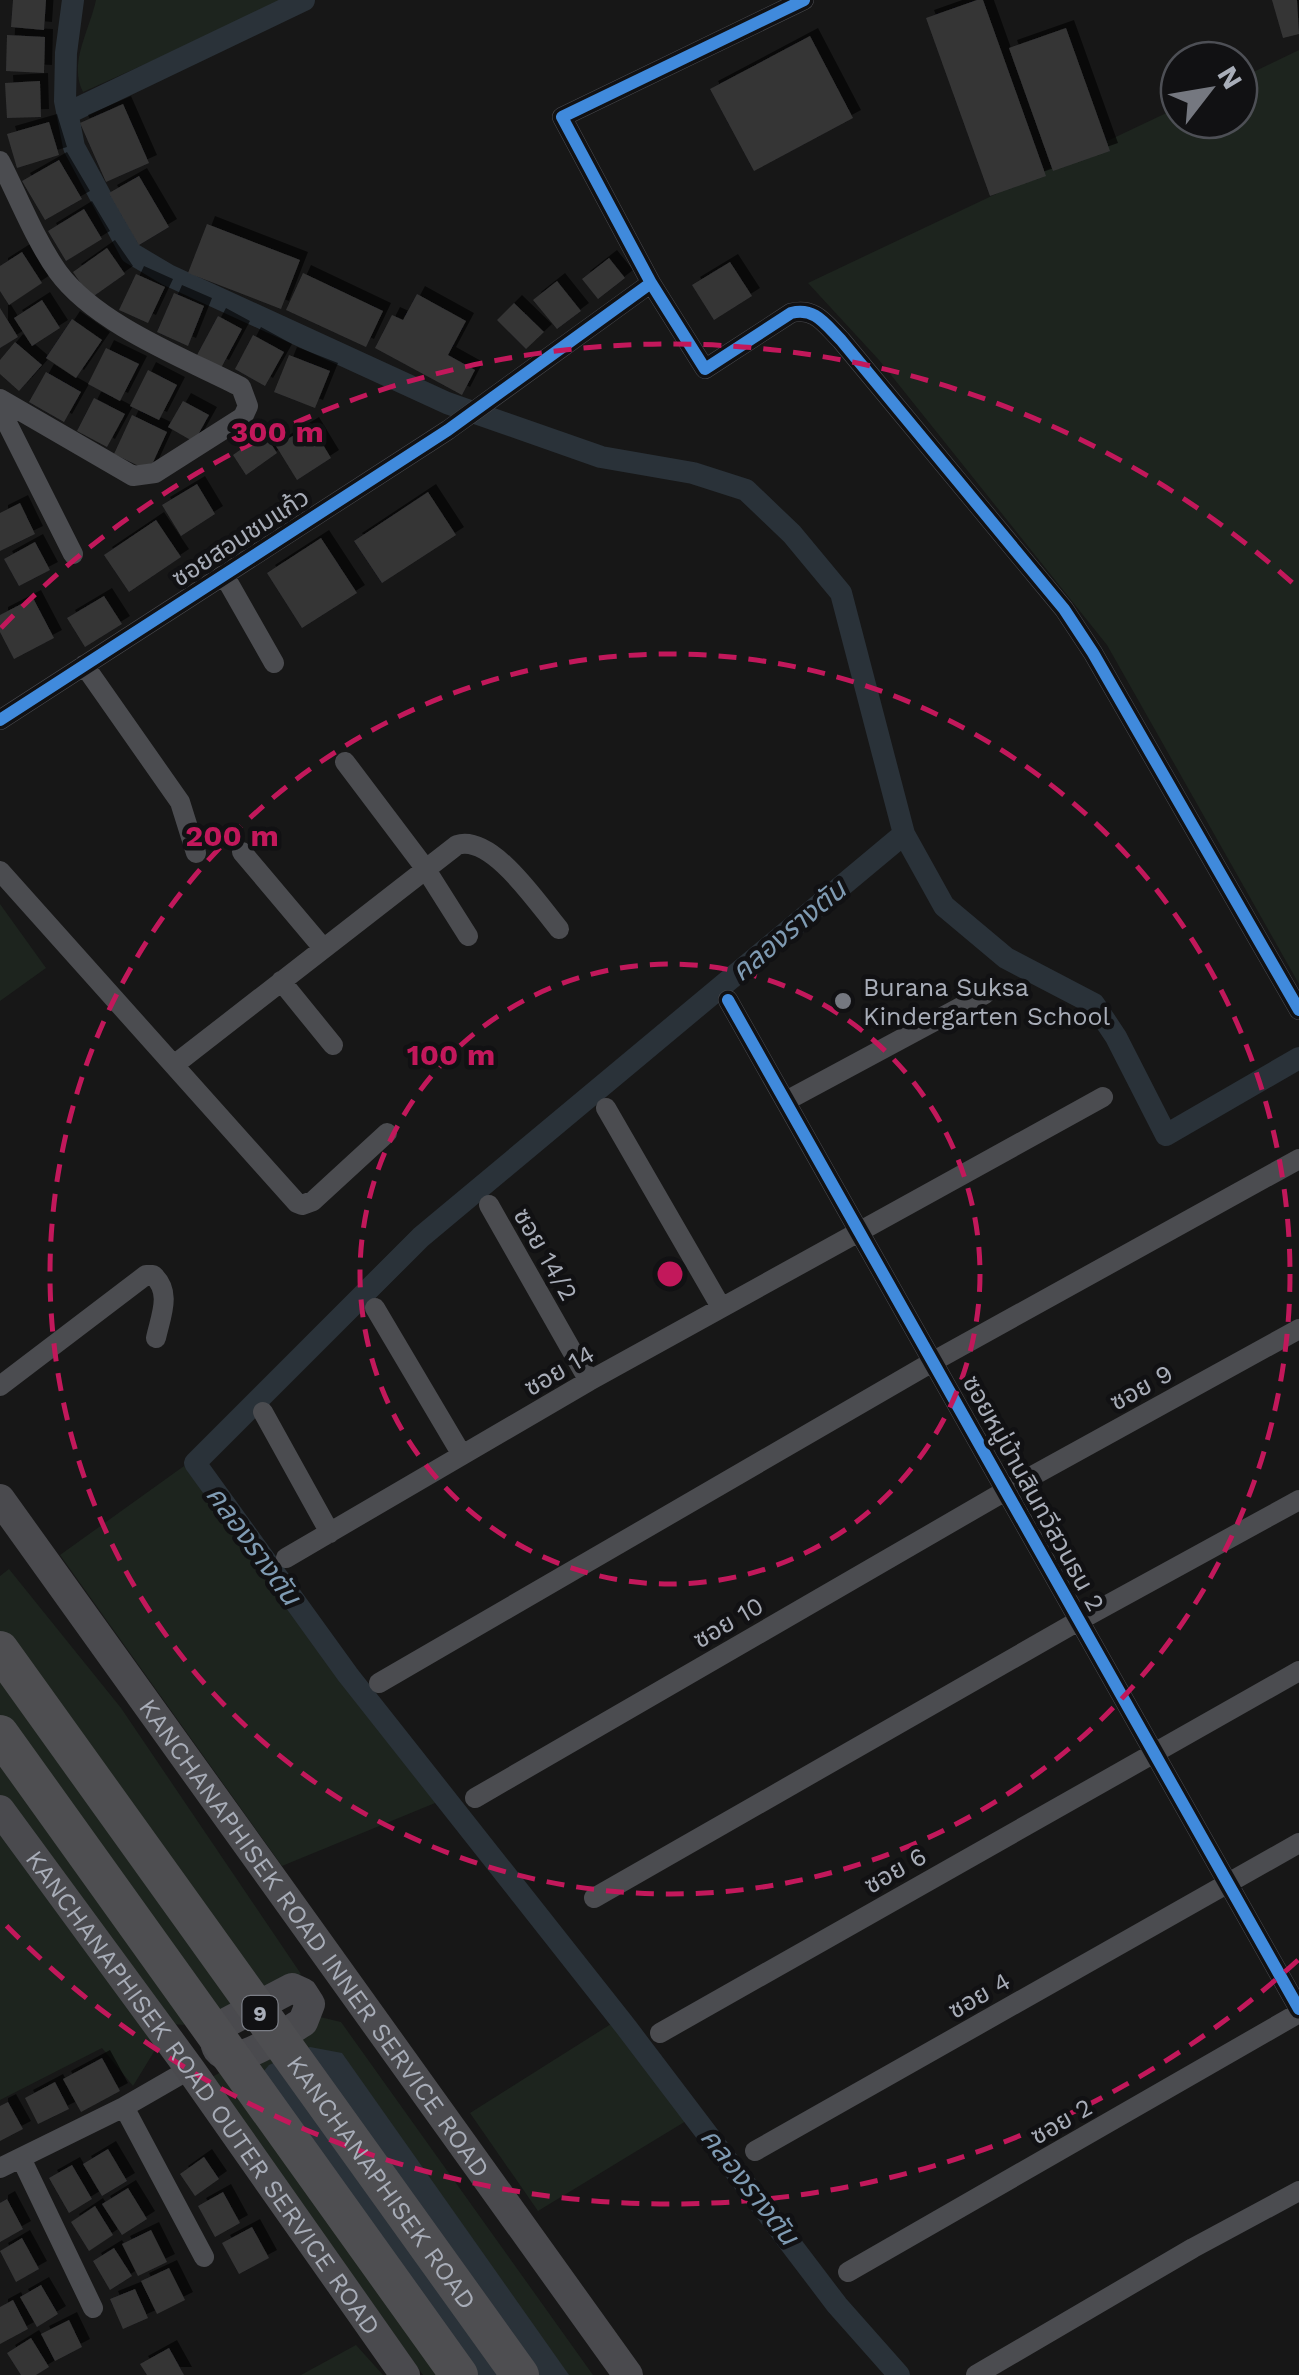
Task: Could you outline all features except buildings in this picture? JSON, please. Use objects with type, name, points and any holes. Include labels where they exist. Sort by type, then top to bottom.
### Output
[{"type":"highway","name":"KANCHANAPHISEK ROAD","points":[[0,1650],[520,2375]]},
{"type":"highway","name":"KANCHANAPHISEK ROAD","points":[[0,1734],[459,2375]]},
{"type":"main road","name":"KANCHANAPHISEK ROAD INNER SERVICE ROAD","points":[[5,1519],[345,1980],[628,2375]]},
{"type":"main road","name":"KANCHANAPHISEK ROAD OUTER SERVICE ROAD","points":[[0,1810],[190,2069],[405,2375]]},
{"type":"main road","points":[[190,2069],[220,2052],[241,2057],[303,2022],[310,2011],[309,2001],[345,1980]]},
{"type":"street","points":[[804,0],[562,117],[651,283],[704,369],[791,313],[803,310],[815,313],[842,340],[1064,609],[1299,1010]]},
{"type":"street","points":[[0,161],[58,272],[84,298],[116,322],[241,387],[248,406],[243,416],[155,473],[134,476],[0,400]]},
{"type":"street","name":"ซอยสอนชมแก้ว","points":[[0,720],[448,430],[651,283]]},
{"type":"street","points":[[0,409],[73,554]]},
{"type":"street","points":[[224,575],[274,664]]},
{"type":"street","points":[[84,665],[180,802],[196,852]]},
{"type":"street","points":[[345,762],[425,868],[468,936]]},
{"type":"street","points":[[174,1065],[457,844],[469,841],[498,858],[560,929]]},
{"type":"street","points":[[242,852],[323,948]]},
{"type":"street","points":[[0,871],[290,1197],[302,1205],[313,1201],[387,1132]]},
{"type":"street","points":[[281,981],[333,1044]]},
{"type":"street","points":[[786,1101],[985,994]]},
{"type":"street","name":"ซอยหมู่บ้านสินทวีสวนธน 2","points":[[728,1000],[1299,2011]]},
{"type":"street","name":"ซอย 14","points":[[286,1558],[589,1381],[1104,1097]]},
{"type":"street","points":[[606,1108],[721,1308]]},
{"type":"street","points":[[379,1683],[934,1361],[1299,1160]]},
{"type":"street","name":"ซอย 14/2","points":[[489,1204],[589,1381]]},
{"type":"street","points":[[0,1386],[146,1275],[159,1280],[165,1296],[156,1338]]},
{"type":"street","points":[[375,1308],[462,1455]]},
{"type":"street","name":"ซอย 9","points":[[1007,1490],[1299,1329]]},
{"type":"street","points":[[264,1412],[330,1533]]},
{"type":"street","name":"ซอย 10","points":[[474,1798],[1007,1490]]},
{"type":"street","points":[[594,1898],[1080,1620],[1299,1500]]},
{"type":"street","name":"ซอย 6","points":[[660,2033],[1299,1671]]},
{"type":"street","name":"ซอย 4","points":[[754,2152],[1299,1842]]},
{"type":"street","name":"ซอย 2","points":[[848,2272],[1299,2011]]},
{"type":"street","points":[[0,2168],[124,2107],[190,2069]]},
{"type":"street","points":[[124,2107],[204,2258]]},
{"type":"street","points":[[20,2158],[93,2308]]},
{"type":"street","points":[[976,2375],[1299,2191]]},
{"type":"shaded area","points":[[96,0],[288,0],[83,92],[79,58]]},
{"type":"shaded area","points":[[1299,50],[1299,984],[1107,645],[879,360],[808,283],[1159,116],[1159,140],[1259,140],[1259,69]]},
{"type":"shaded area","points":[[0,904],[46,968],[0,1001]]},
{"type":"shaded area","points":[[184,1466],[440,1801],[282,1866],[60,1555]]},
{"type":"shaded area","points":[[9,1569],[121,1708],[301,1974],[223,2017],[189,2025],[171,2024],[133,2086],[102,2048],[0,2100],[0,1576]]},
{"type":"shaded area","points":[[320,2017],[341,2022],[593,2375],[423,2375],[212,2077]]},
{"type":"shaded area","points":[[611,2024],[686,2121],[538,2211],[470,2113]]},
{"type":"shaded area","points":[[310,2047],[342,2053],[569,2375],[438,2375],[242,2097],[269,2065]]},
{"type":"shaded area","points":[[356,2345],[383,2375],[301,2375]]},
{"type":"waterway","points":[[73,0],[65,101],[74,147],[131,253],[168,275],[447,403],[601,457],[693,473],[746,490],[792,534],[841,593],[904,834],[944,906],[1006,958],[1094,1004],[1116,1037],[1166,1135],[1299,1058]]},
{"type":"waterway","points":[[68,113],[304,0]]},
{"type":"waterway","name":"คลองรางตัน","points":[[899,2375],[837,2305],[626,2027],[348,1675],[195,1463],[421,1237],[904,834]]},
{"type":"cycle path","points":[[0,720],[448,430],[651,283],[562,117],[804,0]]},
{"type":"cycle path","points":[[651,283],[705,369],[791,313],[813,315],[841,340],[1064,609],[1299,1010]]},
{"type":"cycle path","points":[[728,1000],[1299,2009]]},
{"type":"place","name":"Burana Suksa Kindergarten School","points":[[843,1001]]}]
